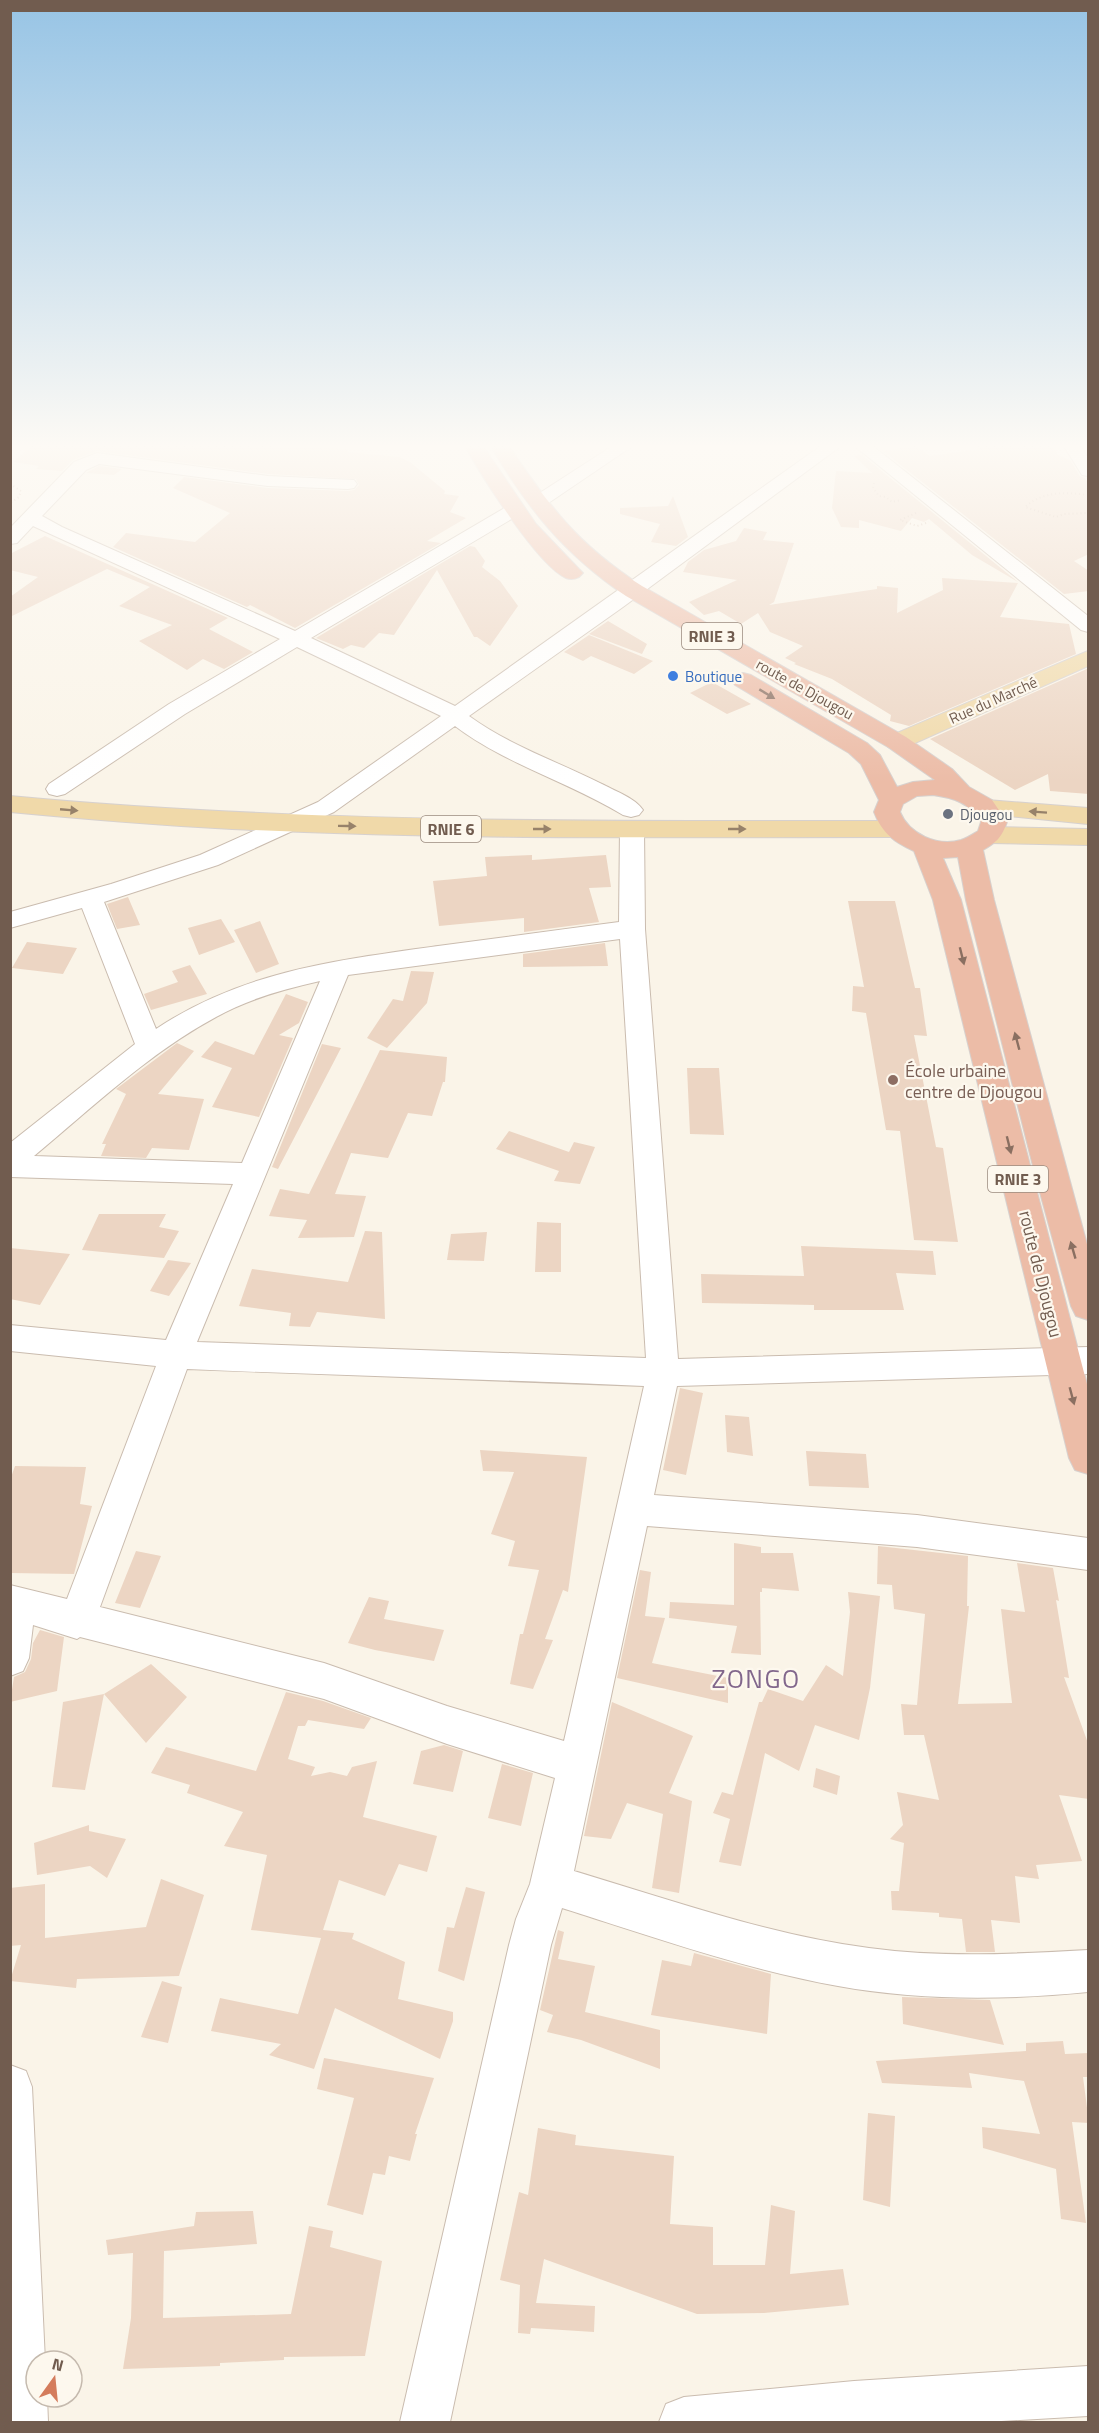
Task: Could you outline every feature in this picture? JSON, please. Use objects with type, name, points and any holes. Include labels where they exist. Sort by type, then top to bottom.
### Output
[{"type":"highway","name":"RNIE 3","points":[[554,557],[579,579],[625,597],[677,640]]},
{"type":"highway","name":"route de Djougou","points":[[585,557],[625,597],[897,742],[944,774],[959,791]]},
{"type":"highway","name":"RNIE 3","points":[[727,670],[858,748],[871,760],[891,812],[913,843],[926,848],[949,850],[980,841],[994,822],[987,808],[975,798],[959,791],[933,787],[909,790],[891,812]]},
{"type":"highway","name":"route de Djougou","points":[[980,841],[980,900],[1052,1178],[1089,1306]]},
{"type":"highway","name":"route de Djougou","points":[[926,848],[947,900],[1076,1360],[1089,1458]]},
{"type":"main road","name":"Rue du Marché","points":[[897,742],[1089,658]]},
{"type":"main road","name":"RNIE 6","points":[[10,784],[218,803],[632,819]]},
{"type":"main road","name":"RNIE 6","points":[[10,804],[90,812],[288,825],[463,829],[632,819],[891,812]]},
{"type":"main road","points":[[987,808],[1089,816]]},
{"type":"main road","points":[[980,841],[1089,837]]},
{"type":"street","points":[[112,557],[296,639],[450,712],[484,736],[607,794],[632,819],[632,929],[663,1373],[578,1765],[551,1884],[537,1919],[530,1945],[425,2422]]},
{"type":"street","points":[[57,789],[177,709],[435,557]]},
{"type":"street","points":[[10,920],[120,890],[209,860],[326,807],[456,718],[680,557]]},
{"type":"street","points":[[1000,557],[1089,626]]},
{"type":"street","points":[[90,898],[150,1048]]},
{"type":"street","points":[[10,1160],[150,1048],[208,1010],[251,991],[292,978],[338,968],[632,929]]},
{"type":"street","points":[[77,1620],[176,1355],[338,968]]},
{"type":"street","points":[[10,1166],[252,1174]]},
{"type":"street","points":[[10,1338],[176,1355],[370,1364],[507,1366],[663,1373],[1076,1360]]},
{"type":"street","points":[[633,1509],[917,1531],[1089,1554]]},
{"type":"street","points":[[10,1658],[14,1604],[324,1681],[447,1725],[578,1765]]},
{"type":"street","points":[[551,1884],[747,1943],[840,1965],[915,1973],[971,1975],[1089,1971]]},
{"type":"street","points":[[10,2087],[23,2422]]},
{"type":"street","points":[[684,2422],[854,2406],[1089,2391]]},
{"type":"building","points":[[10,557],[91,557],[228,618],[209,629],[253,652],[224,669],[203,659],[187,670],[139,641],[172,625],[119,606],[150,587],[107,569],[10,617],[10,597],[38,577],[10,570]]},
{"type":"building","points":[[134,557],[418,557],[295,628],[250,605],[247,607]]},
{"type":"building","points":[[452,557],[482,557],[485,561],[482,567],[500,581],[518,606],[490,646],[474,637],[437,570],[394,635],[379,633],[364,648],[351,645],[343,649],[316,638]]},
{"type":"building","points":[[695,557],[789,557],[774,602],[769,605],[877,589],[877,586],[898,588],[897,613],[943,590],[942,578],[1018,583],[1000,617],[1069,624],[1076,654],[909,726],[890,721],[891,715],[832,679],[794,664],[796,663],[785,658],[803,646],[770,632],[758,613],[741,624],[719,611],[704,615],[689,602],[737,580],[683,572],[688,562]]},
{"type":"building","points":[[975,557],[987,557],[1018,582]]},
{"type":"building","points":[[1017,557],[1084,557],[1074,561],[1089,571],[1089,591],[1064,594]]},
{"type":"building","points":[[608,621],[647,644],[642,654],[589,634]]},
{"type":"building","points":[[589,635],[653,661],[634,674],[591,656],[583,661],[564,652]]},
{"type":"building","points":[[1089,668],[1089,794],[1050,791],[1048,774],[1015,790],[930,739]]},
{"type":"building","points":[[712,682],[751,704],[727,714],[690,693]]},
{"type":"building","points":[[532,855],[532,860],[606,855],[611,887],[589,888],[599,922],[524,932],[524,918],[439,926],[433,881],[487,876],[485,857]]},
{"type":"building","points":[[128,897],[140,925],[117,929],[107,904]]},
{"type":"building","points":[[848,901],[895,901],[915,988],[920,988],[927,1036],[914,1035],[936,1147],[943,1148],[958,1242],[914,1240],[900,1131],[886,1130],[866,1013],[852,1011],[853,986],[864,987]]},
{"type":"building","points":[[221,919],[235,942],[199,955],[188,928]]},
{"type":"building","points":[[260,921],[279,964],[256,973],[234,930]]},
{"type":"building","points":[[27,942],[77,948],[63,974],[12,968]]},
{"type":"building","points":[[605,943],[608,966],[523,967],[523,954]]},
{"type":"building","points":[[190,965],[207,994],[151,1010],[144,994],[178,982],[172,971]]},
{"type":"building","points":[[411,971],[434,972],[427,1003],[387,1048],[367,1038],[393,999],[403,1001]]},
{"type":"building","points":[[286,994],[308,1002],[299,1023],[279,1035],[293,1038],[259,1117],[212,1107],[232,1068],[201,1057],[215,1041],[254,1055]]},
{"type":"building","points":[[177,1043],[194,1051],[158,1094],[204,1099],[189,1150],[152,1148],[146,1158],[101,1156],[106,1144],[102,1144],[126,1094],[116,1089]]},
{"type":"building","points":[[322,1044],[341,1048],[278,1169],[272,1167]]},
{"type":"building","points":[[380,1050],[447,1057],[445,1082],[443,1082],[432,1116],[408,1113],[388,1158],[351,1153],[335,1194],[366,1196],[354,1237],[298,1238],[307,1220],[269,1216],[280,1189],[309,1194]]},
{"type":"building","points":[[687,1068],[719,1068],[724,1135],[690,1134]]},
{"type":"building","points":[[509,1131],[569,1152],[574,1142],[595,1147],[580,1184],[554,1181],[559,1171],[496,1149]]},
{"type":"building","points":[[99,1214],[166,1214],[159,1227],[179,1231],[164,1258],[82,1250]]},
{"type":"building","points":[[537,1222],[561,1223],[561,1272],[535,1272]]},
{"type":"building","points":[[365,1231],[382,1232],[385,1319],[317,1312],[310,1327],[289,1326],[291,1313],[239,1306],[252,1269],[348,1282]]},
{"type":"building","points":[[487,1232],[484,1261],[447,1260],[451,1234]]},
{"type":"building","points":[[801,1246],[933,1251],[936,1275],[896,1273],[904,1310],[814,1310],[814,1305],[702,1303],[701,1274],[804,1276]]},
{"type":"building","points":[[10,1248],[70,1254],[40,1305],[10,1299]]},
{"type":"building","points":[[168,1260],[191,1263],[169,1296],[150,1291]]},
{"type":"building","points":[[680,1388],[703,1393],[686,1475],[663,1470]]},
{"type":"building","points":[[725,1415],[749,1417],[753,1456],[727,1452]]},
{"type":"building","points":[[480,1450],[587,1457],[568,1592],[563,1590],[545,1639],[553,1640],[533,1689],[510,1684],[520,1634],[523,1634],[539,1570],[508,1566],[515,1541],[491,1534],[514,1472],[483,1471]]},
{"type":"building","points":[[806,1451],[866,1454],[869,1488],[809,1486]]},
{"type":"building","points":[[15,1466],[86,1467],[80,1504],[92,1506],[74,1574],[10,1573],[10,1480]]},
{"type":"building","points":[[734,1543],[761,1547],[761,1553],[793,1553],[799,1591],[762,1588],[760,1592],[761,1655],[731,1653],[737,1626],[669,1618],[670,1602],[734,1605]]},
{"type":"building","points":[[878,1546],[968,1556],[967,1606],[969,1606],[958,1704],[1012,1703],[1001,1609],[1025,1612],[1017,1563],[1053,1568],[1069,1678],[1064,1677],[1089,1746],[1089,1799],[1059,1795],[1082,1861],[1036,1865],[1039,1879],[1015,1876],[1020,1923],[991,1920],[995,1952],[966,1952],[962,1919],[939,1917],[939,1913],[892,1910],[891,1891],[899,1891],[904,1843],[890,1839],[903,1825],[897,1792],[939,1800],[924,1735],[904,1735],[901,1704],[917,1705],[925,1614],[894,1609],[892,1585],[877,1584]]},
{"type":"building","points":[[136,1551],[161,1556],[140,1608],[115,1603]]},
{"type":"building","points":[[640,1570],[651,1572],[645,1616],[665,1618],[652,1663],[728,1678],[728,1703],[617,1678]]},
{"type":"building","points":[[848,1592],[880,1596],[870,1688],[859,1740],[815,1725],[799,1771],[765,1753],[741,1866],[719,1862],[730,1819],[713,1813],[722,1792],[733,1795],[759,1702],[762,1702],[768,1689],[803,1701],[826,1665],[843,1676],[850,1612]]},
{"type":"building","points":[[369,1597],[389,1601],[384,1619],[444,1630],[434,1661],[348,1643]]},
{"type":"building","points":[[40,1630],[64,1637],[57,1691],[10,1702],[14,1677],[25,1672],[31,1659],[33,1643]]},
{"type":"building","points":[[151,1664],[187,1697],[146,1743],[104,1694]]},
{"type":"building","points":[[286,1692],[323,1701],[371,1718],[364,1729],[308,1720],[305,1726],[298,1726],[288,1759],[315,1767],[311,1776],[330,1772],[347,1776],[352,1767],[377,1761],[363,1817],[437,1836],[427,1872],[399,1864],[385,1896],[339,1880],[323,1930],[354,1933],[352,1939],[405,1962],[398,1999],[453,2012],[453,2021],[440,2059],[335,2008],[314,2069],[269,2055],[281,2044],[211,2031],[220,1998],[298,2014],[321,1938],[251,1930],[267,1855],[224,1846],[243,1812],[187,1793],[190,1785],[151,1773],[166,1747],[256,1771]]},
{"type":"building","points":[[104,1694],[85,1790],[52,1787],[63,1702]]},
{"type":"building","points":[[612,1702],[693,1736],[669,1793],[692,1801],[679,1893],[652,1888],[663,1814],[627,1803],[611,1839],[584,1836]]},
{"type":"building","points":[[444,1745],[463,1751],[453,1792],[413,1784],[421,1751]]},
{"type":"building","points":[[502,1764],[533,1773],[521,1826],[488,1818]]},
{"type":"building","points":[[816,1768],[840,1776],[837,1795],[813,1787]]},
{"type":"building","points":[[89,1825],[89,1831],[126,1839],[107,1878],[90,1866],[37,1875],[34,1843]]},
{"type":"building","points":[[161,1879],[204,1895],[179,1976],[77,1979],[76,1988],[10,1981],[21,1945],[10,1946],[10,1888],[45,1884],[45,1938],[146,1927]]},
{"type":"building","points":[[466,1887],[485,1892],[464,1981],[438,1971],[447,1927],[454,1928]]},
{"type":"building","points":[[558,1930],[564,1932],[558,1959],[595,1966],[585,2012],[660,2030],[660,2069],[581,2040],[547,2032],[553,2015],[540,2010]]},
{"type":"building","points":[[694,1953],[771,1974],[767,2034],[651,2015],[662,1960],[691,1966]]},
{"type":"building","points":[[162,1981],[182,1987],[168,2043],[141,2037]]},
{"type":"building","points":[[902,1997],[990,2000],[1004,2045],[903,2024]]},
{"type":"building","points":[[1063,2041],[1065,2054],[1089,2053],[1089,2077],[1083,2077],[1089,2123],[1072,2122],[1086,2223],[1061,2219],[1056,2169],[983,2148],[982,2127],[1040,2134],[1024,2081],[969,2073],[972,2088],[882,2083],[876,2061],[1026,2051],[1026,2043]]},
{"type":"building","points":[[324,2058],[434,2078],[415,2134],[417,2134],[410,2161],[389,2156],[385,2175],[373,2173],[363,2215],[327,2205],[354,2098],[317,2089]]},
{"type":"building","points":[[868,2113],[895,2116],[890,2207],[863,2200]]},
{"type":"building","points":[[538,2128],[576,2135],[575,2145],[674,2156],[670,2224],[713,2227],[713,2265],[765,2265],[771,2205],[795,2211],[790,2274],[843,2269],[849,2305],[764,2313],[697,2314],[544,2259],[536,2303],[595,2306],[594,2332],[531,2328],[530,2334],[518,2333],[520,2285],[500,2280],[519,2192],[528,2195]]},
{"type":"building","points":[[253,2211],[257,2244],[164,2251],[163,2318],[291,2314],[309,2226],[333,2231],[330,2247],[382,2261],[365,2356],[284,2357],[284,2360],[220,2363],[220,2366],[123,2369],[131,2318],[133,2253],[108,2255],[106,2240],[194,2226],[196,2212]]},
{"type":"place","name":"Boutique","points":[[673,676]]},
{"type":"place","name":"Djougou","points":[[948,814]]},
{"type":"place","name":"École urbaine centre de Djougou","points":[[893,1080]]},
{"type":"district","name":"ZONGO","points":[[756,1678]]}]
